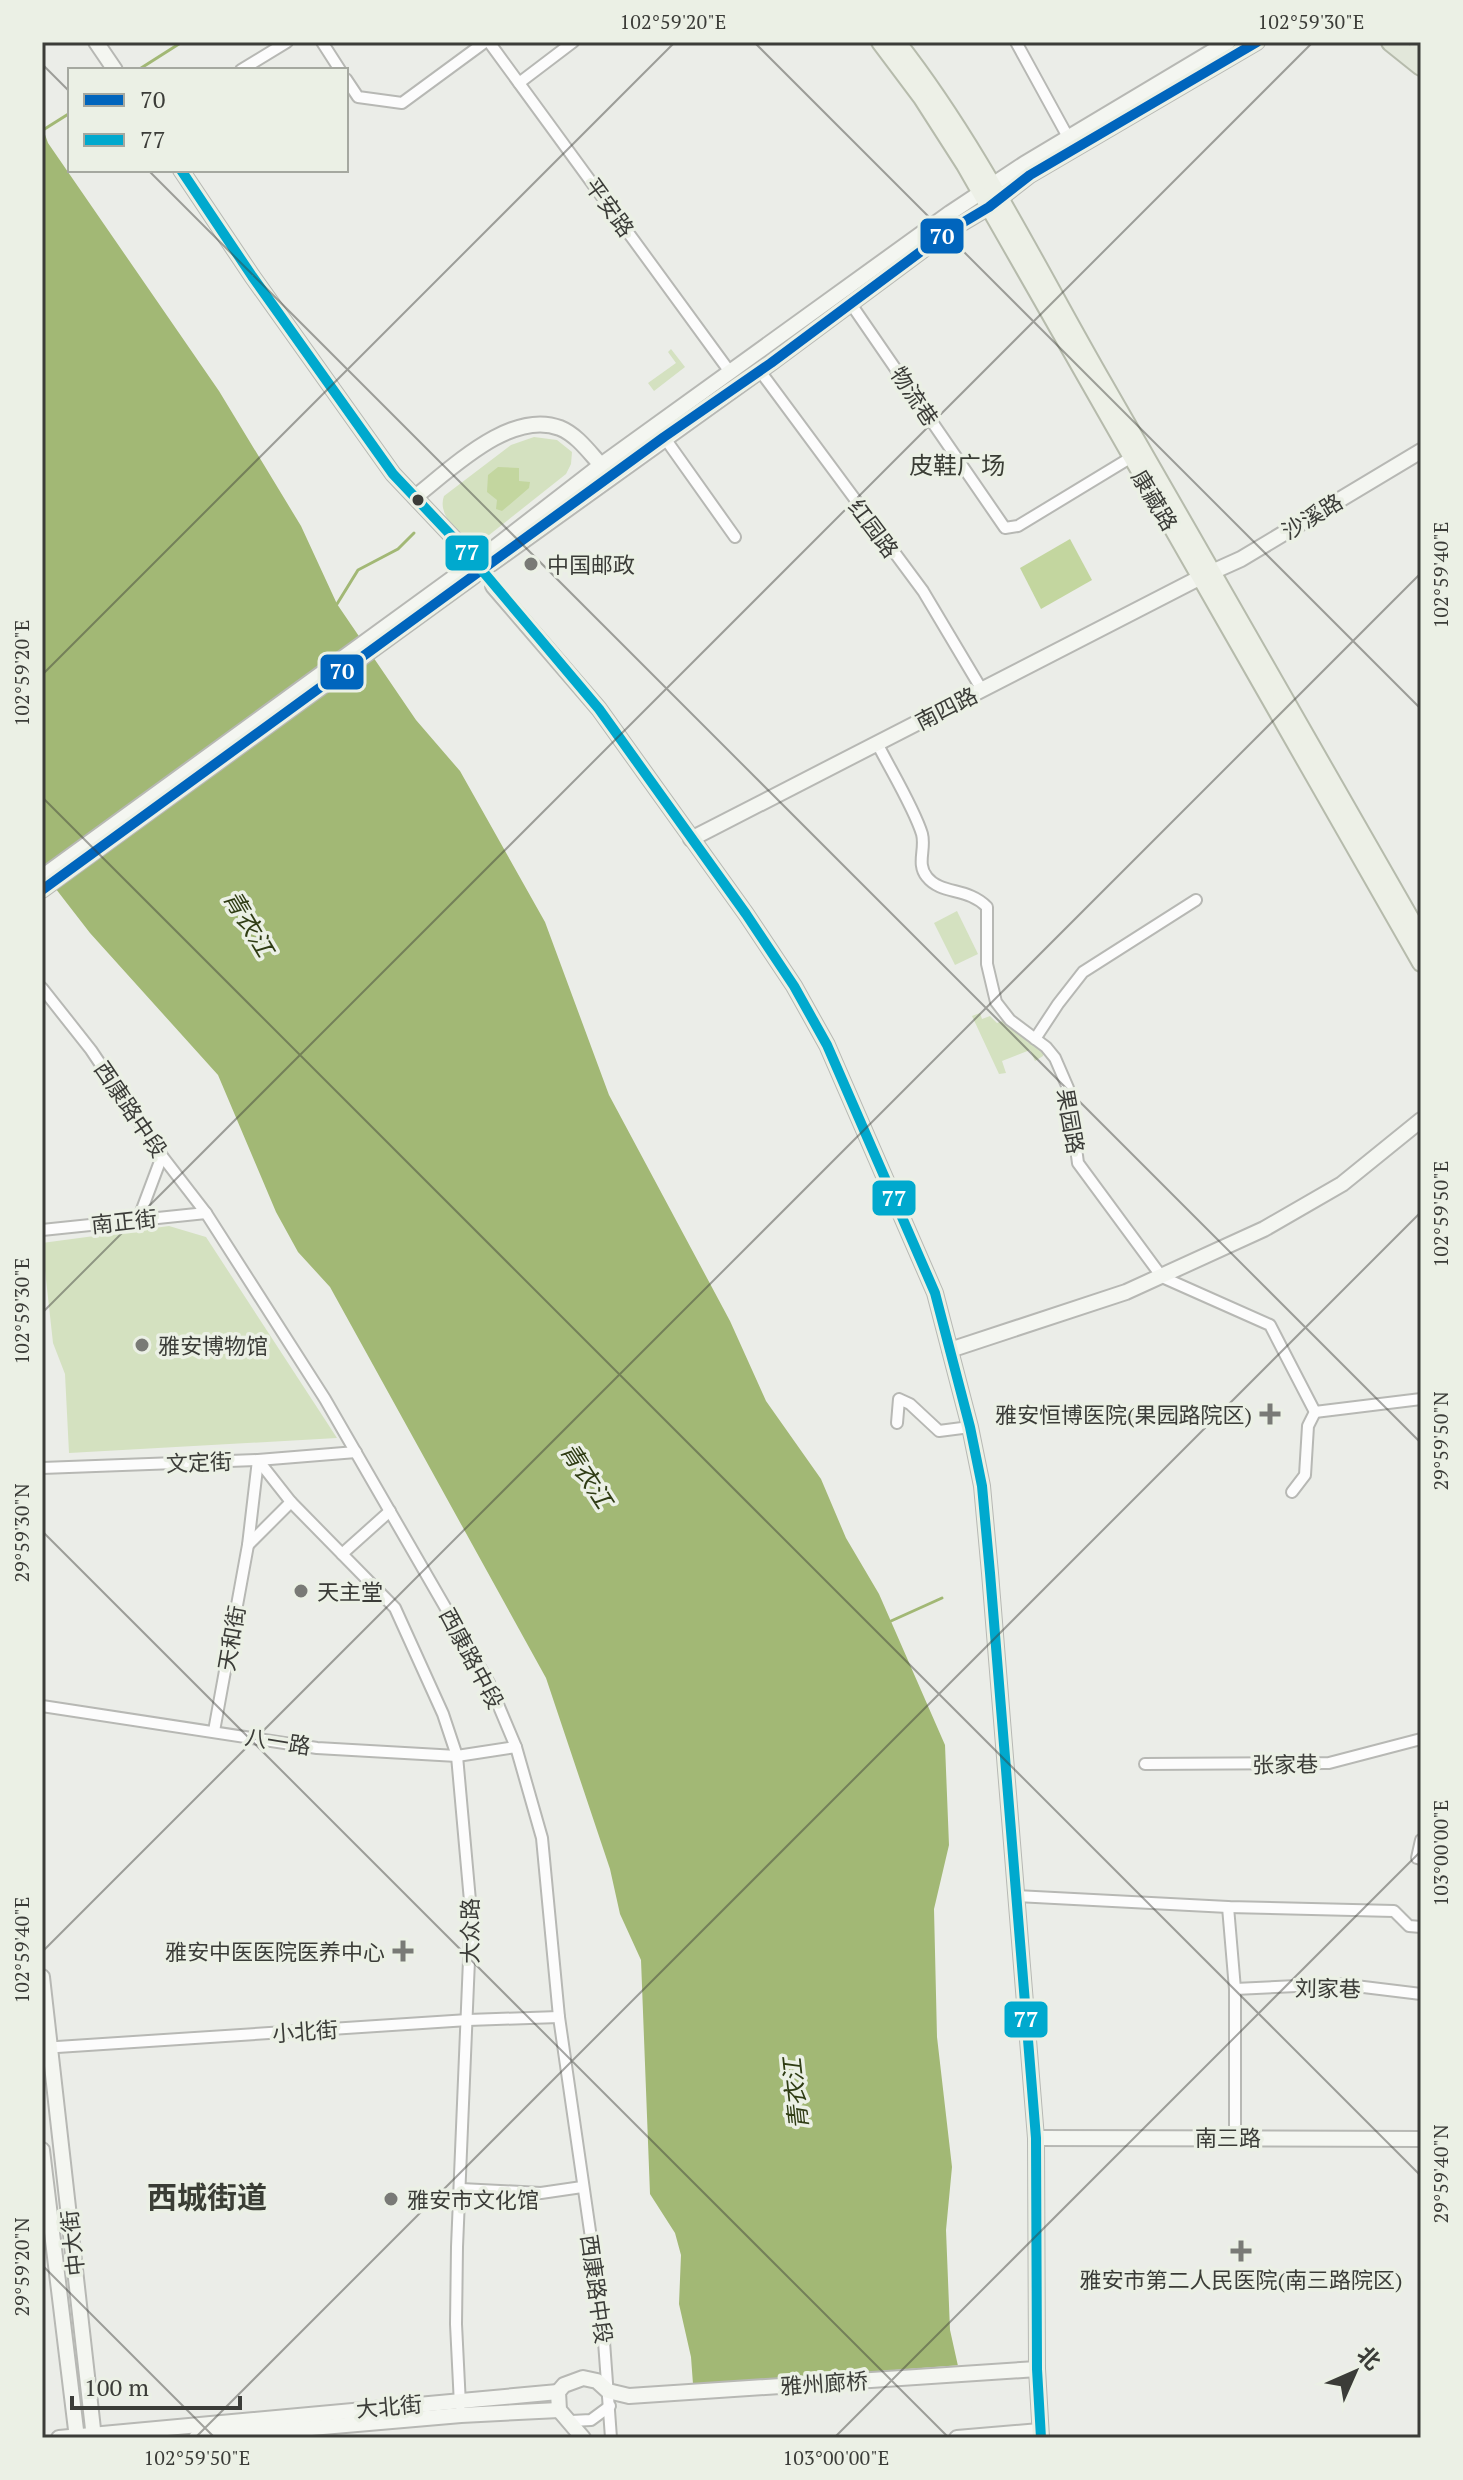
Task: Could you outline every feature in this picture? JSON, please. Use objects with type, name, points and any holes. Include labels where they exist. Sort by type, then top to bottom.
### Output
[{"type":"highway","points":[[1391,42],[1421,66]]},
{"type":"main road","points":[[96,42],[114,68]]},
{"type":"main road","name":"康藏路","points":[[880,42],[990,196],[1207,574],[1421,963]]},
{"type":"main road","name":"康藏路","points":[[897,42],[932,87],[978,157],[990,196],[1130,458],[1207,574],[1417,919],[1421,937]]},
{"type":"main road","points":[[1228,42],[1068,137],[990,196],[947,232],[760,371],[488,559],[601,465],[730,372],[990,196],[1257,42]]},
{"type":"main road","points":[[182,172],[393,474],[464,549]]},
{"type":"main road","points":[[415,497],[475,451],[520,425],[560,428],[574,437],[601,465]]},
{"type":"main road","name":"沙溪路","points":[[1207,574],[1241,559],[1421,451]]},
{"type":"main road","points":[[42,877],[471,572],[42,890]]},
{"type":"main road","name":"南四路","points":[[691,839],[1207,574]]},
{"type":"main road","points":[[493,586],[599,709],[794,986],[827,1045],[927,1271],[970,1427],[982,1486],[1036,2138],[1037,2369],[1041,2435],[1024,2433],[957,2438]]},
{"type":"main road","points":[[950,1350],[1162,1277],[1264,1229],[1342,1184],[1421,1120]]},
{"type":"main road","name":"中大街","points":[[42,1977],[46,2048],[94,2436]]},
{"type":"main road","name":"南三路","points":[[1036,2138],[1421,2139]]},
{"type":"main road","points":[[42,2150],[77,2437]]},
{"type":"main road","name":"雅州廊桥","points":[[608,2391],[629,2396],[1037,2369]]},
{"type":"main road","points":[[583,2438],[559,2410],[558,2392],[564,2385],[583,2378],[597,2381],[608,2391]]},
{"type":"main road","name":"大北街","points":[[196,2438],[460,2407],[558,2392]]},
{"type":"main road","name":"大北街","points":[[59,2438],[460,2407],[559,2410]]},
{"type":"street","points":[[244,68],[287,42]]},
{"type":"street","points":[[322,42],[339,68]]},
{"type":"street","points":[[348,82],[358,97],[402,103],[487,42]]},
{"type":"street","name":"平安路","points":[[487,42],[730,372]]},
{"type":"street","points":[[519,83],[573,42]]},
{"type":"street","points":[[1016,42],[1068,137]]},
{"type":"street","name":"物流巷","points":[[851,304],[1003,530],[1018,526],[1130,458]]},
{"type":"street","name":"红园路","points":[[760,371],[923,591],[982,690]]},
{"type":"street","points":[[664,437],[735,537]]},
{"type":"street","name":"果园路","points":[[877,743],[922,833],[921,866],[925,875],[932,882],[950,890],[976,896],[987,907],[987,964],[996,1002],[1010,1020],[1055,1058],[1068,1088],[1078,1163],[1162,1277],[1270,1325],[1315,1412]]},
{"type":"street","points":[[1035,1039],[1083,972],[1196,900]]},
{"type":"street","name":"西康路中段","points":[[42,988],[91,1050],[162,1156],[206,1213],[356,1452],[489,1683],[516,1747],[542,1838],[559,2017],[602,2314],[611,2438]]},
{"type":"street","points":[[138,1220],[162,1156]]},
{"type":"street","name":"南正街","points":[[42,1230],[206,1213]]},
{"type":"street","points":[[897,1423],[899,1399],[910,1404],[939,1431],[970,1427]]},
{"type":"street","points":[[1292,1492],[1305,1475],[1308,1426],[1315,1412],[1421,1399]]},
{"type":"street","name":"文定街","points":[[42,1468],[258,1460],[356,1452]]},
{"type":"street","name":"大众路","points":[[258,1460],[291,1502],[395,1608],[443,1714],[457,1756],[471,1912],[456,2324],[460,2407]]},
{"type":"street","name":"天和街","points":[[214,1731],[248,1545],[258,1460]]},
{"type":"street","points":[[248,1545],[291,1502]]},
{"type":"street","points":[[342,1554],[390,1511]]},
{"type":"street","name":"八一路","points":[[42,1706],[317,1748],[457,1756],[516,1747]]},
{"type":"street","name":"张家巷","points":[[1145,1764],[1329,1763],[1421,1739]]},
{"type":"street","points":[[1421,1840],[1417,1858],[1421,1859]]},
{"type":"street","points":[[1016,1896],[1228,1907],[1394,1911],[1409,1926],[1421,1927]]},
{"type":"street","points":[[1228,1907],[1235,1989],[1235,2137]]},
{"type":"street","name":"刘家巷","points":[[1235,1989],[1339,1984],[1421,1994]]},
{"type":"street","name":"小北街","points":[[46,2048],[468,2020],[559,2017]]},
{"type":"street","points":[[461,2189],[541,2193],[582,2187]]},
{"type":"street","points":[[571,2421],[591,2420],[610,2406]]},
{"type":"shaded area","points":[[671,349],[685,367],[654,391],[648,383],[676,363],[668,352]]},
{"type":"shaded area","points":[[534,437],[557,440],[572,452],[566,474],[479,543],[477,540],[470,546],[446,516],[444,496],[511,445]]},
{"type":"shaded area","points":[[498,467],[519,468],[519,481],[530,482],[529,488],[502,511],[496,509],[497,500],[487,492],[488,475]]},
{"type":"shaded area","points":[[1070,539],[1092,580],[1041,609],[1020,568]]},
{"type":"shaded area","points":[[957,911],[978,954],[955,965],[934,923]]},
{"type":"shaded area","points":[[980,1013],[982,1019],[990,1016],[997,1023],[1005,1020],[1044,1050],[1043,1056],[1035,1061],[1030,1050],[1002,1061],[1006,1073],[999,1074],[972,1016]]},
{"type":"shaded area","points":[[169,1226],[206,1237],[337,1438],[69,1453],[65,1374],[53,1343],[42,1243]]},
{"type":"water","name":"青衣江","points":[[42,126],[48,143],[219,391],[301,526],[337,604],[416,720],[460,771],[545,922],[609,1095],[730,1321],[766,1401],[821,1479],[846,1538],[879,1594],[945,1745],[949,1845],[934,1909],[937,2037],[952,2167],[946,2230],[950,2330],[974,2438],[697,2438],[691,2357],[679,2304],[681,2255],[675,2233],[650,2194],[641,1960],[620,1914],[610,1869],[546,1678],[330,1287],[298,1252],[276,1212],[218,1075],[90,933],[42,871]]},
{"type":"pier","points":[[962,2365],[978,2438],[693,2438],[689,2385]]},
{"type":"waterway","points":[[141,68],[182,42]]},
{"type":"waterway","points":[[43,130],[68,114]]},
{"type":"waterway","points":[[337,604],[358,570],[398,549],[414,533]]},
{"type":"waterway","points":[[891,1621],[942,1598]]},
{"type":"tunnel","points":[[464,549],[493,586]]},
{"type":"transit line","name":"70","points":[[42,890],[664,437],[771,363],[947,232],[989,207],[1030,175],[1257,42]]},
{"type":"transit line","name":"77","points":[[182,172],[393,474],[464,549],[599,709],[746,914],[794,986],[827,1045],[935,1293],[982,1486],[1036,2138],[1037,2369],[1041,2438]]},
{"type":"place","name":"中国邮政","points":[[531,564]]},
{"type":"place","name":"雅安博物馆","points":[[142,1345]]},
{"type":"place","name":"雅安恒博医院(果园路院区)","points":[[1270,1414]]},
{"type":"place","name":"天主堂","points":[[301,1591]]},
{"type":"place","name":"雅安中医医院医养中心","points":[[403,1951]]},
{"type":"place","name":"雅安市文化馆","points":[[391,2199]]},
{"type":"place","name":"雅安市第二人民医院(南三路院区)","points":[[1241,2251]]},
{"type":"district","name":"皮鞋广场","points":[[957,465]]},
{"type":"district","name":"西城街道","points":[[207,2197]]}]
